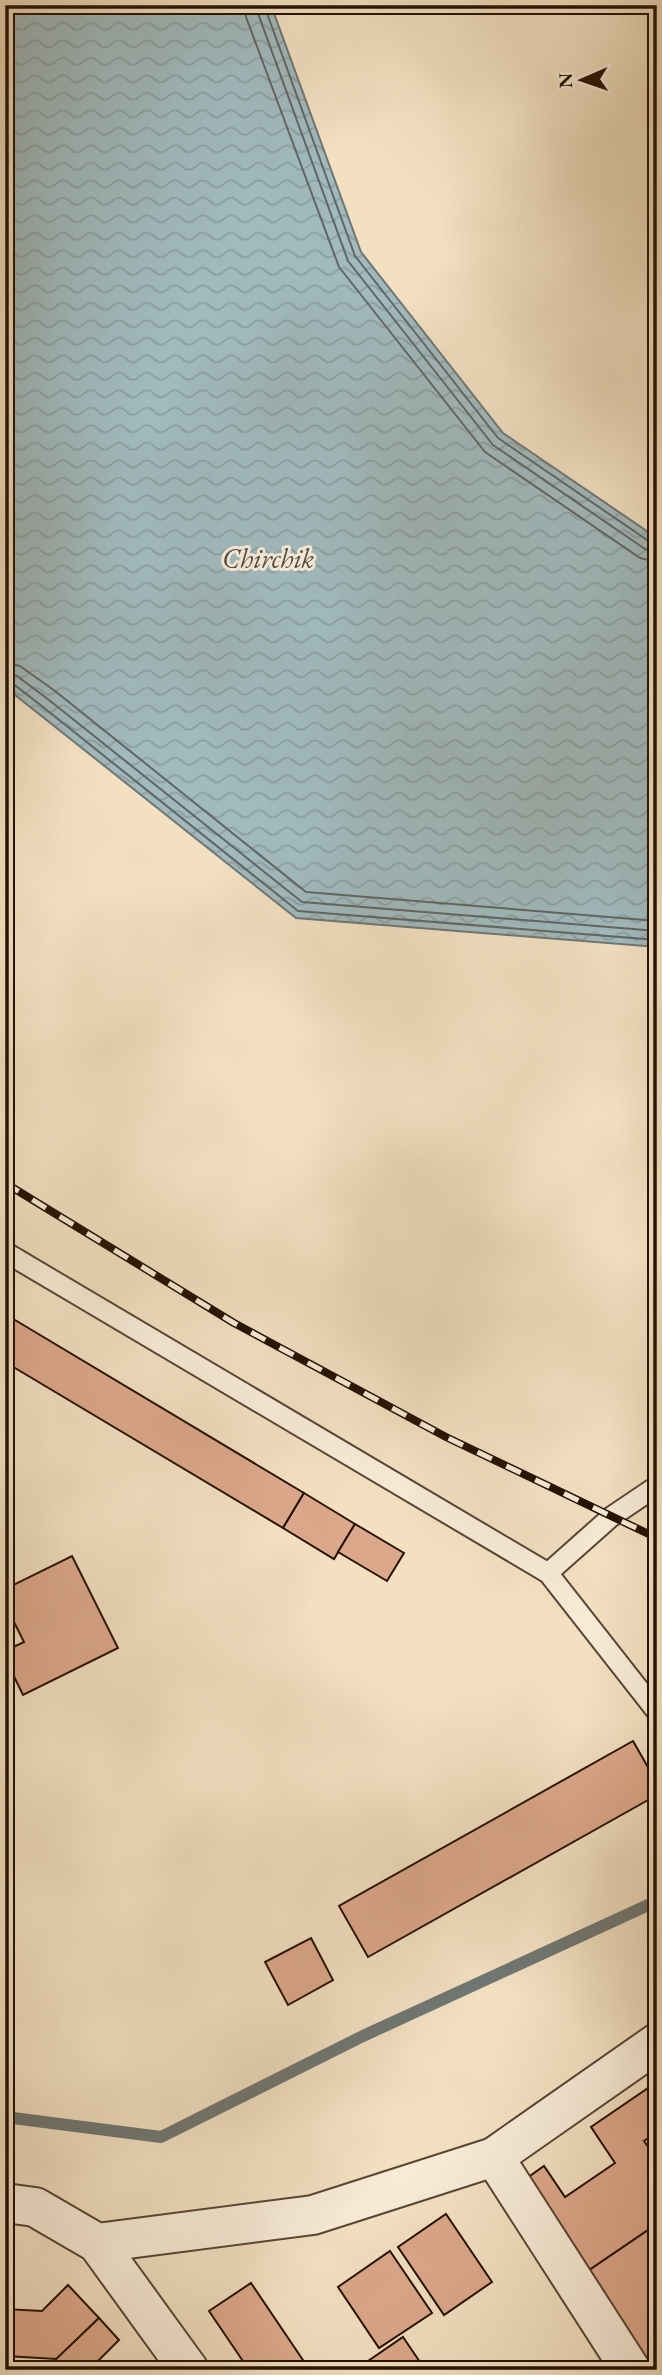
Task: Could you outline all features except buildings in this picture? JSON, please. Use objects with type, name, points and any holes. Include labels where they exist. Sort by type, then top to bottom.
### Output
[{"type":"street","points":[[97,2243],[313,2215],[494,2157],[657,2043]]},
{"type":"street","points":[[494,2157],[631,2370]]},
{"type":"street","points":[[5,2203],[35,2207],[97,2243],[189,2370]]},
{"type":"lane","points":[[5,1252],[548,1573],[657,1712]]},
{"type":"lane","points":[[548,1573],[611,1517],[657,1486]]},
{"type":"water","name":"Chirchik","points":[[5,5],[271,5],[361,252],[503,433],[657,538],[657,947],[296,918],[5,687]]},
{"type":"waterway","points":[[5,2117],[161,2137],[363,2036],[657,1901]]},
{"type":"railway","points":[[5,1183],[234,1323],[446,1437],[657,1538]]}]
